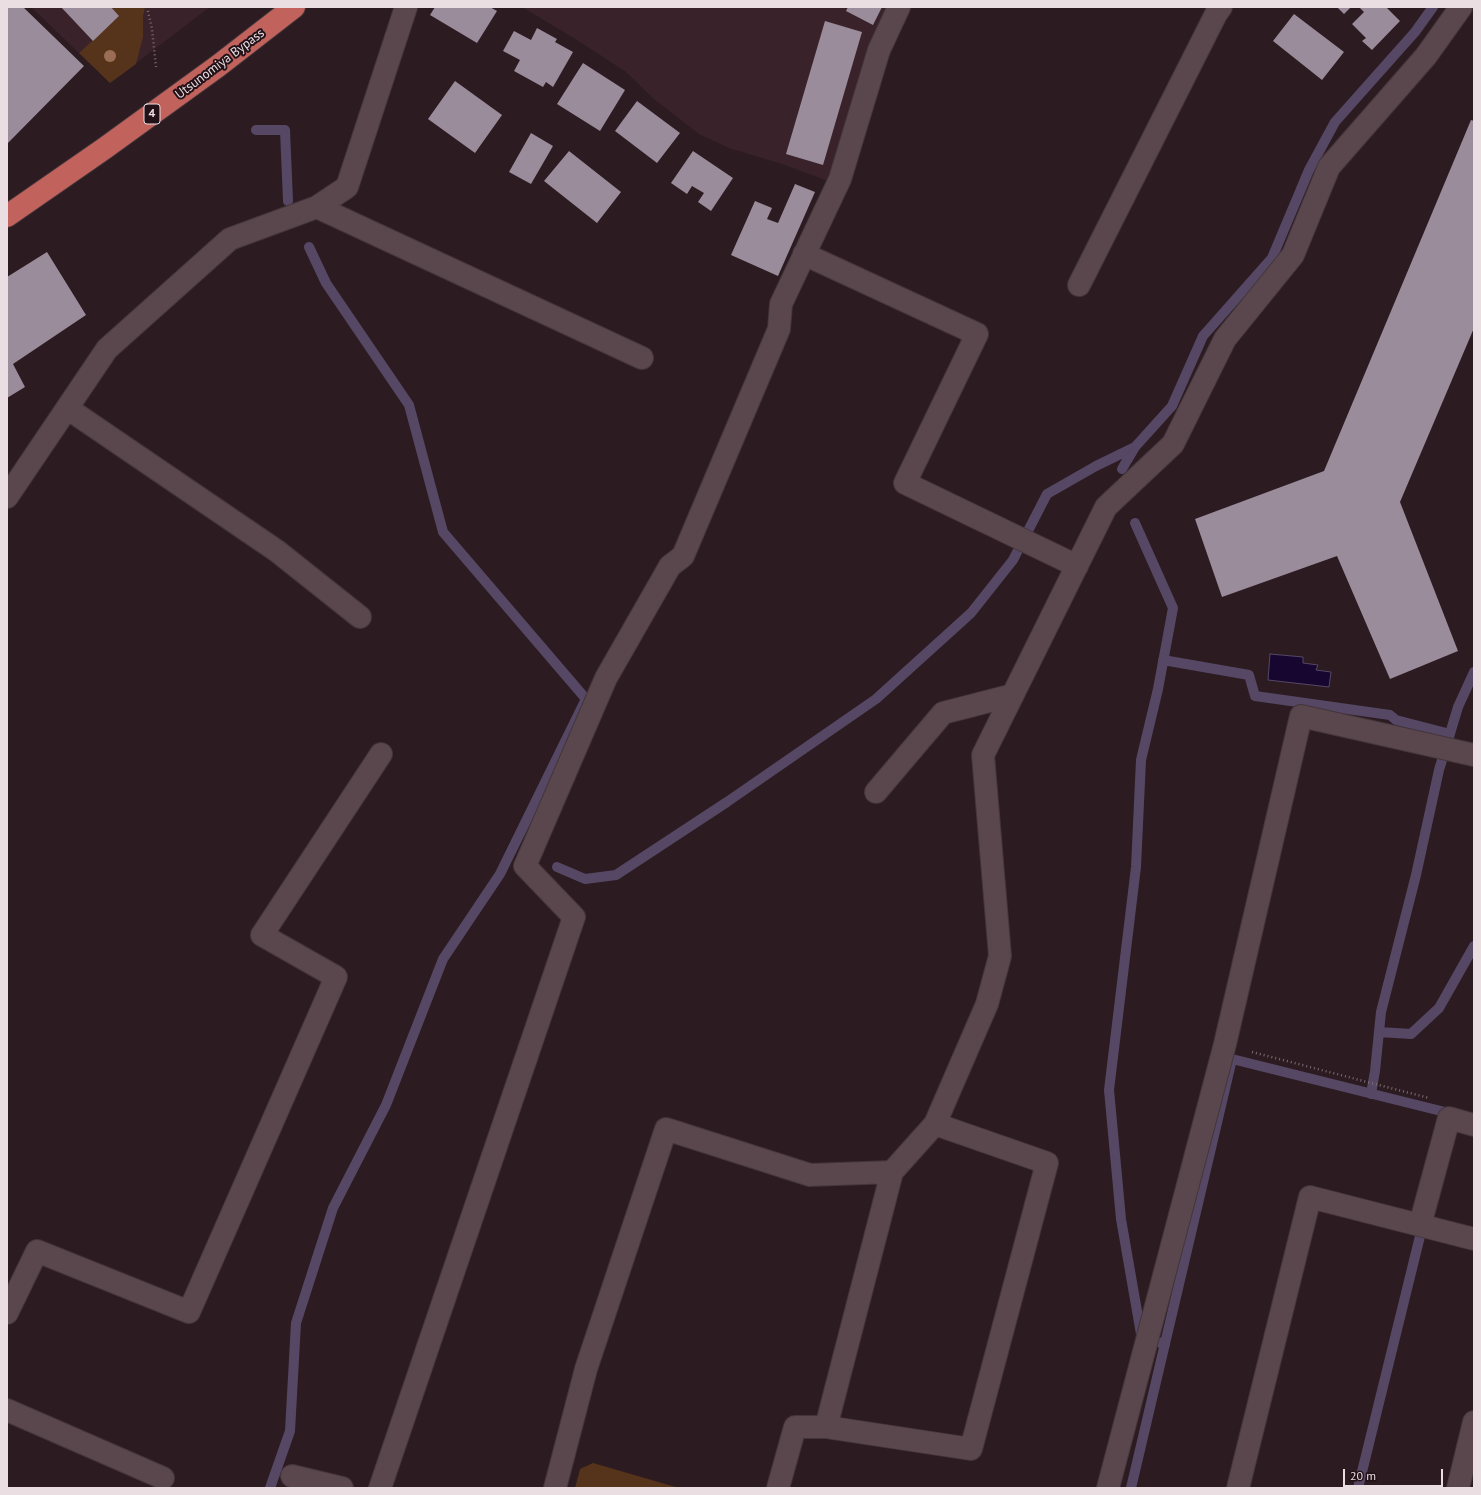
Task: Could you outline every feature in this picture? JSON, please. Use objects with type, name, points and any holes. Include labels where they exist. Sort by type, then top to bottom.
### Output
[{"type":"highway","name":"Utsunomiya Bypass","points":[[7,216],[155,112],[218,66],[294,7]]},
{"type":"street","points":[[7,497],[107,349],[230,239],[317,207],[347,187],[406,7]]},
{"type":"street","points":[[380,1488],[574,917],[525,866],[606,678],[670,566],[683,556],[779,329],[781,304],[840,179],[879,50],[899,7]]},
{"type":"street","points":[[1079,285],[1216,14],[1221,7]]},
{"type":"street","points":[[826,1427],[892,1172],[935,1124],[987,1004],[1000,956],[983,755],[1106,507],[1173,444],[1225,339],[1293,255],[1329,167],[1426,56],[1460,7]]},
{"type":"street","points":[[317,207],[642,358]]},
{"type":"street","points":[[804,254],[977,334],[905,484],[1077,566]]},
{"type":"street","points":[[67,408],[277,551],[360,617]]},
{"type":"street","points":[[876,792],[943,712],[1013,695]]},
{"type":"street","points":[[1108,1488],[1225,1044],[1301,716],[1474,755]]},
{"type":"street","points":[[7,1313],[37,1251],[189,1312],[336,977],[262,935],[381,754]]},
{"type":"street","points":[[1420,1225],[1449,1118],[1474,1125]]},
{"type":"street","points":[[778,1488],[795,1427],[826,1427],[971,1449],[1047,1163],[935,1124]]},
{"type":"street","points":[[555,1488],[586,1369],[666,1129],[810,1175],[892,1172]]},
{"type":"street","points":[[1238,1488],[1310,1197],[1474,1239]]},
{"type":"street","points":[[7,1410],[163,1478]]},
{"type":"street","points":[[1458,1488],[1474,1422]]},
{"type":"street","points":[[292,1476],[342,1488]]},
{"type":"path","points":[[147,7],[152,28],[156,67]]},
{"type":"path","points":[[1225,1044],[1433,1098]]},
{"type":"shaded area","points":[[31,7],[210,7],[110,83]]},
{"type":"shaded area","points":[[111,7],[145,7],[143,16],[143,37],[136,64],[110,83],[79,53],[119,16]]},
{"type":"shaded area","points":[[522,7],[888,7],[828,181],[782,164],[729,148],[699,134],[655,100],[626,72]]},
{"type":"shaded area","points":[[1270,654],[1303,657],[1303,663],[1318,665],[1316,670],[1331,672],[1329,687],[1268,680]]},
{"type":"shaded area","points":[[593,1463],[679,1488],[575,1488],[580,1469]]},
{"type":"building","points":[[7,7],[23,7],[84,66],[7,144]]},
{"type":"building","points":[[61,7],[111,7],[119,16],[93,41]]},
{"type":"building","points":[[435,7],[490,7],[497,11],[477,43],[430,15]]},
{"type":"building","points":[[848,7],[882,7],[873,25],[846,11]]},
{"type":"building","points":[[1337,7],[1351,7],[1344,14]]},
{"type":"building","points":[[1359,7],[1386,7],[1400,21],[1372,50],[1362,41],[1366,38],[1352,24],[1364,12]]},
{"type":"building","points":[[1294,14],[1344,52],[1322,80],[1273,41]]},
{"type":"building","points":[[825,21],[862,32],[823,165],[786,154]]},
{"type":"building","points":[[537,28],[557,39],[555,42],[573,52],[553,87],[546,82],[543,87],[514,71],[520,60],[503,51],[514,31],[531,40]]},
{"type":"building","points":[[583,63],[625,90],[600,131],[557,104]]},
{"type":"building","points":[[455,81],[502,115],[475,153],[428,119]]},
{"type":"building","points":[[637,101],[680,133],[657,163],[615,131]]},
{"type":"building","points":[[1471,120],[1474,121],[1474,328],[1400,502],[1458,651],[1390,679],[1337,556],[1222,597],[1195,519],[1324,471]]},
{"type":"building","points":[[531,133],[553,146],[531,184],[509,172]]},
{"type":"building","points":[[569,151],[621,192],[597,223],[544,181]]},
{"type":"building","points":[[693,151],[733,178],[711,211],[698,202],[704,193],[692,186],[687,194],[671,183]]},
{"type":"building","points":[[795,184],[815,192],[778,276],[731,255],[755,201],[772,208],[767,219],[778,223]]},
{"type":"building","points":[[47,252],[86,315],[13,364],[25,387],[7,398],[7,277]]},
{"type":"waterway","points":[[1122,469],[1135,447],[1172,406],[1203,336],[1272,258],[1309,170],[1335,122],[1415,32],[1433,7]]},
{"type":"waterway","points":[[256,130],[285,130],[288,201]]},
{"type":"waterway","points":[[270,1488],[290,1431],[296,1323],[333,1208],[386,1105],[443,959],[500,874],[586,699],[443,532],[409,405],[326,283],[309,247]]},
{"type":"waterway","points":[[557,867],[585,879],[616,875],[727,802],[876,699],[971,613],[1013,560],[1047,494],[1096,466],[1135,447]]},
{"type":"waterway","points":[[1135,523],[1173,608],[1158,689],[1141,760],[1136,867],[1109,1090],[1121,1219],[1141,1334],[1165,1345]]},
{"type":"waterway","points":[[1163,660],[1249,675],[1255,696],[1390,715],[1396,720],[1450,734]]},
{"type":"waterway","points":[[1371,1094],[1381,1012],[1416,875],[1439,770],[1458,707],[1474,672]]},
{"type":"waterway","points":[[1379,1032],[1411,1034],[1439,1008],[1474,946]]},
{"type":"waterway","points":[[1131,1488],[1232,1059],[1453,1114]]},
{"type":"waterway","points":[[1358,1488],[1423,1224]]}]
